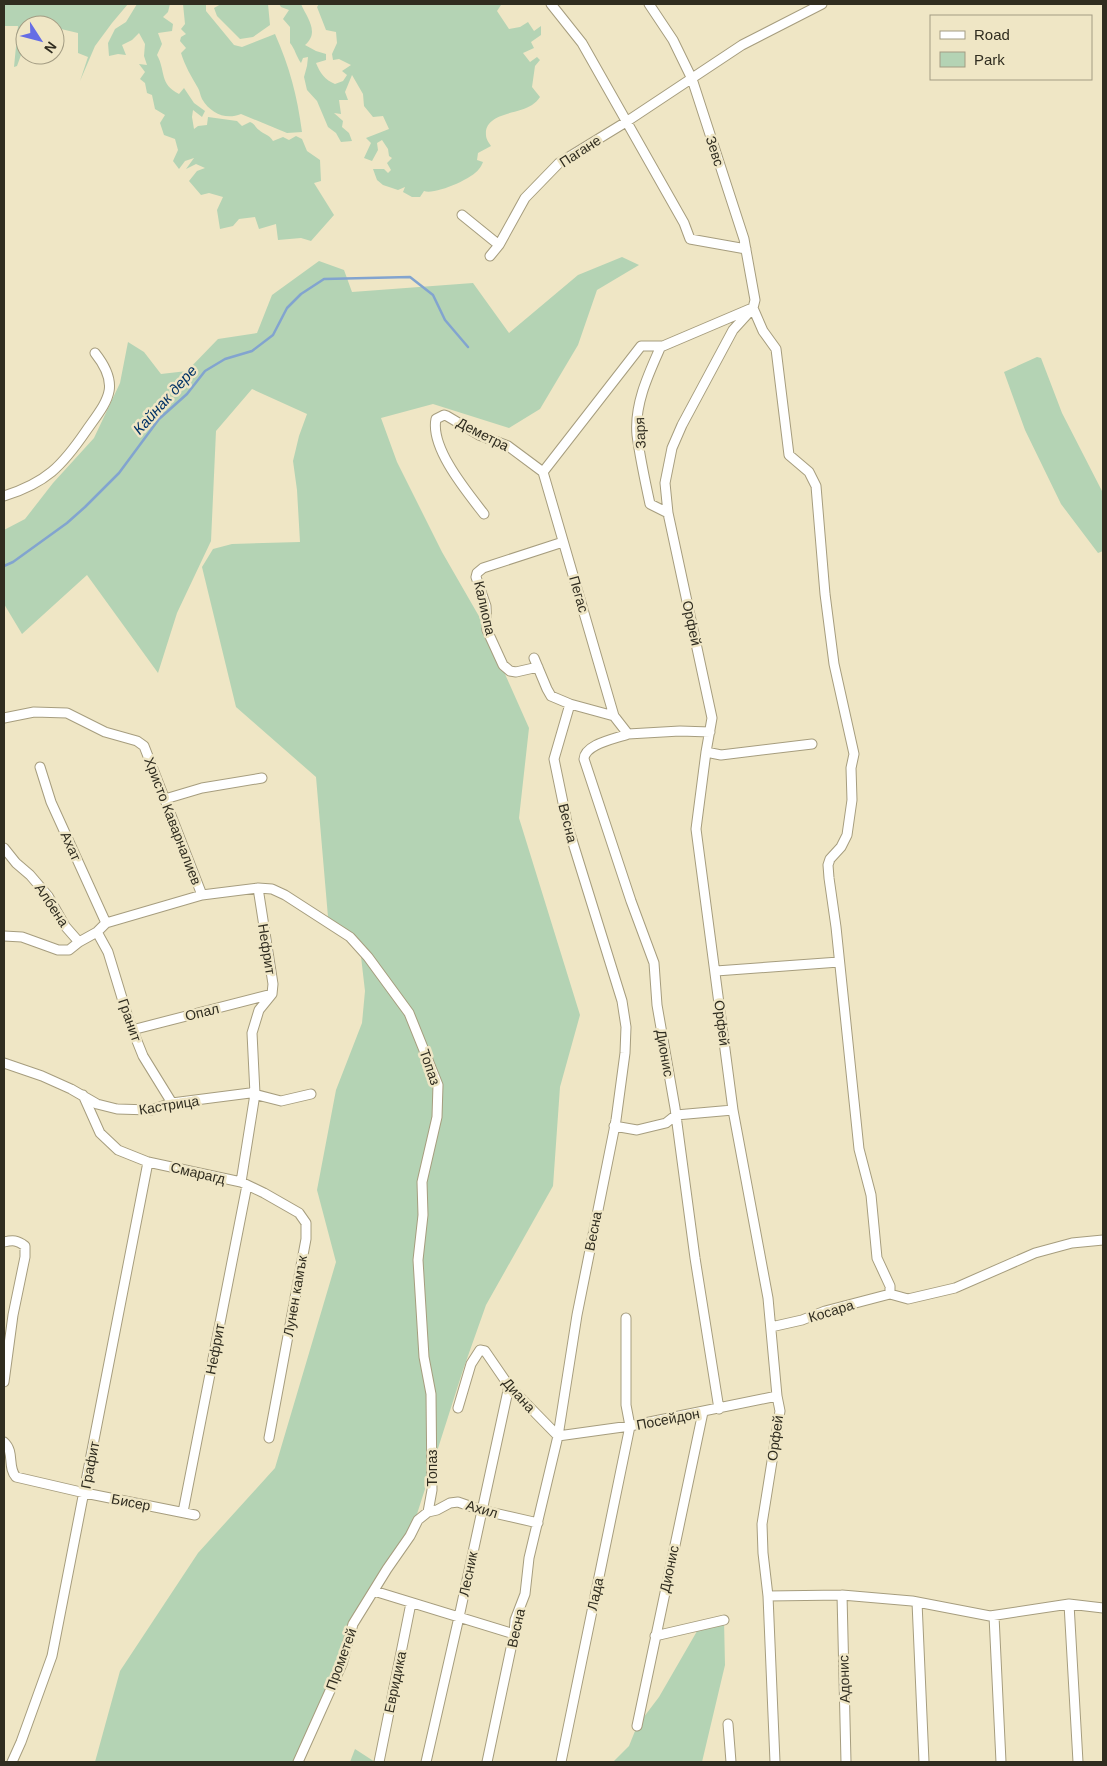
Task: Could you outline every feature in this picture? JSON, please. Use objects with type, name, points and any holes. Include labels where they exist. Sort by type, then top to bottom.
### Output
[{"type":"street","points":[[551,4],[582,43],[684,223],[690,239],[746,249]]},
{"type":"street","name":"Зевс","points":[[649,4],[673,40],[692,79],[741,230],[755,300],[753,308]]},
{"type":"street","name":"Пагане","points":[[490,256],[499,245],[525,198],[559,163],[626,122],[742,45],[822,4]]},
{"type":"street","points":[[462,215],[499,245]]},
{"type":"street","points":[[543,472],[641,346],[661,346],[753,308],[763,332],[776,349],[788,455],[809,472],[816,486],[825,594],[834,664],[854,754],[850,768],[852,800],[847,835],[841,847],[830,859],[828,865],[859,1149],[871,1195],[877,1258],[890,1286],[890,1294],[908,1299],[934,1294],[964,1284],[1035,1253],[1072,1243],[1103,1240]]},
{"type":"street","name":"Орфей","points":[[753,308],[733,330],[682,425],[672,448],[665,484],[668,513],[712,718],[696,829],[733,1110],[768,1298],[776,1396],[780,1411],[762,1524],[768,1596],[775,1762]]},
{"type":"street","name":"Заря","points":[[661,346],[645,382],[638,409],[637,433],[650,504],[668,513]]},
{"type":"street","points":[[4,496],[31,485],[62,464],[107,402],[109,388],[108,372],[106,366],[95,353]]},
{"type":"street","name":"Деметра","points":[[484,514],[458,481],[438,441],[435,423],[439,416],[448,416],[479,435],[508,446],[543,472]]},
{"type":"street","name":"Пегас","points":[[543,472],[614,716]]},
{"type":"street","name":"Калиопа","points":[[564,542],[484,568],[478,573],[476,577],[486,606],[487,630],[503,665],[510,671],[516,672],[536,662],[551,696],[570,704],[614,716]]},
{"type":"street","name":"Весна","points":[[486,1762],[514,1634],[515,1620],[525,1594],[528,1558],[558,1436],[577,1315],[614,1126],[625,1053],[626,1027],[622,1001],[568,827],[554,759],[570,704]]},
{"type":"street","name":"Христо Каварналиев","points":[[4,718],[34,712],[67,713],[105,732],[137,741],[144,746],[202,895]]},
{"type":"street","points":[[614,716],[628,734],[680,731],[710,732]]},
{"type":"street","name":"Дионис","points":[[628,734],[590,748],[585,752],[584,759],[631,901],[654,963],[657,1005],[676,1115],[695,1258],[719,1409]]},
{"type":"street","points":[[706,752],[721,755],[812,744]]},
{"type":"street","name":"Ахат","points":[[40,767],[51,802],[106,923]]},
{"type":"street","points":[[165,799],[202,788],[262,778]]},
{"type":"street","name":"Албена","points":[[4,848],[48,896],[65,926],[79,942]]},
{"type":"street","name":"Топаз","points":[[4,936],[22,937],[58,950],[70,950],[106,923],[202,895],[258,888],[272,889],[285,895],[350,937],[368,957],[409,1013],[438,1085],[437,1116],[422,1182],[423,1215],[418,1260],[424,1357],[431,1394],[432,1490],[428,1512]]},
{"type":"street","name":"Нефрит","points":[[183,1512],[244,1184],[255,1094],[252,1033],[259,1010],[272,994],[273,984],[258,888]]},
{"type":"street","name":"Гранит","points":[[96,932],[108,952],[132,1030],[143,1056],[172,1103]]},
{"type":"street","points":[[716,971],[839,962]]},
{"type":"street","name":"Опал","points":[[132,1030],[272,994]]},
{"type":"street","name":"Кастрица","points":[[4,1063],[42,1076],[83,1095],[97,1104],[136,1111],[151,1110],[172,1103],[250,1093],[281,1101],[311,1094]]},
{"type":"street","name":"Смарагд","points":[[83,1095],[100,1132],[118,1150],[148,1162],[244,1184]]},
{"type":"street","points":[[614,1126],[637,1130],[666,1123],[676,1115],[733,1110]]},
{"type":"street","name":"Графит","points":[[12,1762],[52,1656],[148,1162]]},
{"type":"street","name":"Лунен камък","points":[[244,1184],[299,1213],[306,1223],[306,1239],[269,1438]]},
{"type":"street","points":[[4,1242],[13,1240],[24,1246],[25,1257],[8,1313],[4,1382]]},
{"type":"street","name":"Косара","points":[[771,1327],[802,1320],[825,1311],[890,1294]]},
{"type":"street","points":[[626,1318],[626,1405],[630,1426]]},
{"type":"street","name":"Диана","points":[[458,1408],[474,1359],[480,1350],[485,1351],[508,1386],[558,1436]]},
{"type":"street","name":"Лесник","points":[[426,1762],[508,1386]]},
{"type":"street","name":"Посейдон","points":[[558,1436],[630,1426],[776,1396]]},
{"type":"street","name":"Дионис","points":[[637,1726],[703,1412]]},
{"type":"street","name":"Лада","points":[[561,1762],[630,1426]]},
{"type":"street","name":"Бисер","points":[[4,1442],[11,1455],[12,1473],[16,1477],[84,1493],[195,1515]]},
{"type":"street","name":"Ахил","points":[[428,1512],[438,1510],[450,1502],[458,1502],[481,1510],[538,1523]]},
{"type":"street","name":"Прометей","points":[[298,1762],[342,1664],[353,1624],[410,1536],[418,1520],[428,1512]]},
{"type":"street","points":[[374,1591],[514,1634]]},
{"type":"street","points":[[768,1596],[842,1595],[917,1602],[990,1616],[1069,1604],[1103,1608]]},
{"type":"street","name":"Адонис","points":[[842,1595],[846,1762]]},
{"type":"street","name":"Евридика","points":[[379,1762],[411,1602]]},
{"type":"street","points":[[917,1602],[924,1762]]},
{"type":"street","points":[[1069,1604],[1078,1762]]},
{"type":"street","points":[[994,1616],[1001,1762]]},
{"type":"street","points":[[655,1636],[724,1620]]},
{"type":"street","points":[[728,1724],[731,1762]]},
{"type":"green space","points":[[4,4],[128,4],[95,46],[80,81],[88,57],[78,53],[78,33],[65,30],[65,15],[15,15],[15,26],[4,26]]},
{"type":"green space","points":[[137,4],[170,4],[168,12],[163,17],[173,24],[172,31],[158,33],[162,44],[157,55],[168,86],[179,94],[184,88],[194,103],[205,111],[202,117],[193,110],[194,129],[198,126],[207,125],[208,117],[237,121],[242,126],[250,122],[273,141],[283,137],[289,140],[296,136],[302,139],[307,151],[320,160],[321,181],[314,183],[334,215],[311,241],[301,238],[278,240],[276,224],[259,229],[255,217],[239,219],[233,226],[220,229],[217,210],[223,197],[209,193],[201,195],[189,181],[197,171],[205,168],[196,164],[186,169],[194,158],[185,161],[179,169],[173,161],[178,150],[175,139],[164,135],[160,123],[165,115],[155,109],[152,95],[147,93],[145,83],[140,79],[145,72],[139,64],[147,65],[144,56],[145,44],[139,33],[132,40],[122,45],[126,55],[109,56],[108,43],[115,29],[126,22]]},
{"type":"green space","points":[[183,4],[206,4],[206,11],[234,45],[242,47],[275,34],[292,82],[302,132],[287,133],[241,114],[224,116],[210,109],[202,99],[181,53],[186,48],[180,41],[181,37],[186,34],[181,29],[185,24]]},
{"type":"green space","points":[[221,4],[268,4],[270,25],[253,37],[240,39],[217,16],[214,8]]},
{"type":"green space","points":[[279,4],[301,4],[312,30],[312,35],[305,45],[326,54],[326,60],[316,63],[323,76],[335,84],[343,81],[347,75],[342,71],[351,65],[339,59],[333,60],[332,54],[337,43],[336,32],[326,30],[317,7],[319,4],[499,4],[501,5],[497,11],[509,29],[520,27],[528,22],[534,31],[541,26],[541,35],[531,42],[534,48],[523,53],[530,62],[537,57],[540,60],[535,66],[532,87],[540,97],[526,108],[503,115],[491,122],[487,128],[486,135],[491,146],[478,153],[477,160],[483,162],[475,173],[453,185],[436,191],[424,191],[420,197],[412,197],[403,192],[405,187],[398,190],[383,185],[377,180],[373,169],[384,169],[388,173],[391,170],[387,163],[392,158],[389,156],[388,149],[382,140],[377,143],[378,150],[372,161],[364,158],[371,143],[366,138],[389,129],[383,116],[373,117],[364,106],[363,94],[352,75],[345,92],[348,100],[339,100],[341,114],[334,113],[343,121],[342,127],[349,133],[352,141],[341,142],[336,133],[328,127],[317,101],[307,90],[304,77],[308,57],[303,58],[301,63],[299,60],[290,43],[290,27],[283,19],[289,10],[281,7]]},
{"type":"green space","points":[[622,257],[639,265],[597,290],[578,345],[540,409],[509,428],[433,404],[381,418],[397,462],[442,552],[480,618],[529,728],[519,818],[580,1015],[560,1087],[553,1186],[486,1305],[463,1370],[410,1536],[353,1624],[342,1664],[298,1762],[95,1762],[120,1671],[198,1553],[275,1468],[336,1262],[317,1190],[336,1090],[362,1023],[365,991],[360,948],[339,930],[328,917],[316,777],[236,707],[202,567],[213,549],[232,544],[300,542],[293,461],[307,414],[252,389],[216,431],[211,541],[177,613],[158,673],[87,575],[22,634],[4,604],[4,530],[25,519],[53,483],[94,438],[120,383],[128,342],[144,352],[161,374],[187,371],[218,339],[257,333],[272,295],[319,261],[344,270],[352,292],[473,283],[509,333],[578,275]]},
{"type":"green space","points":[[1037,357],[1041,358],[1062,413],[1103,493],[1103,551],[1098,553],[1061,504],[1025,430],[1004,372]]},
{"type":"green space","points":[[724,1620],[725,1665],[702,1762],[613,1762],[629,1746],[637,1726],[659,1697],[700,1626]]},
{"type":"green space","points":[[355,1749],[375,1762],[350,1762]]},
{"type":"waterway","name":"Кайнак дере","points":[[4,566],[13,562],[67,523],[85,507],[119,473],[159,419],[187,394],[205,371],[225,359],[252,351],[273,335],[287,308],[301,294],[324,279],[410,277],[433,295],[445,320],[468,347]]}]
